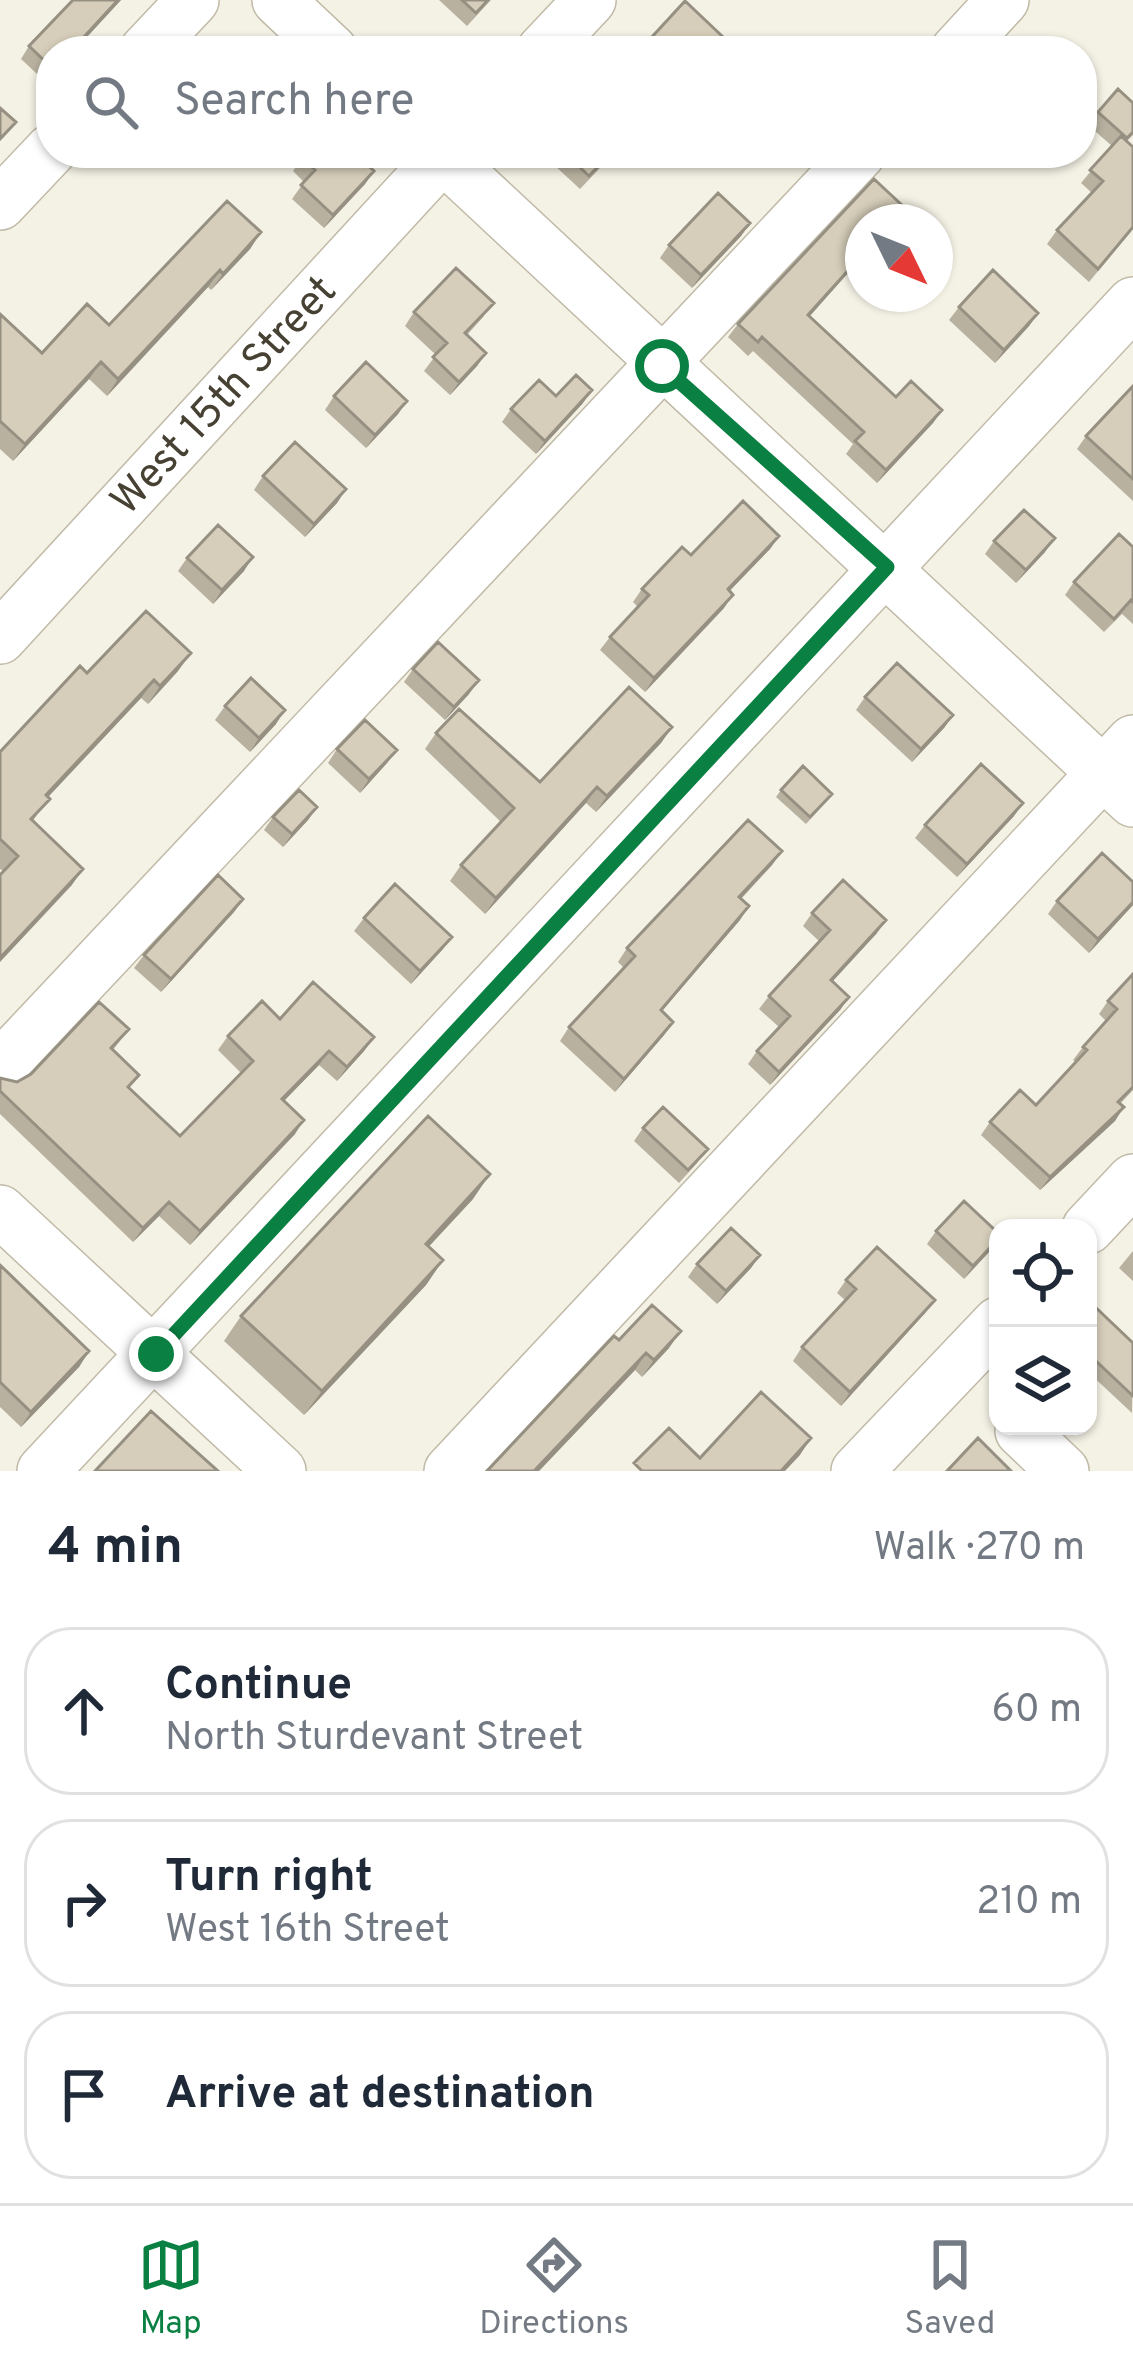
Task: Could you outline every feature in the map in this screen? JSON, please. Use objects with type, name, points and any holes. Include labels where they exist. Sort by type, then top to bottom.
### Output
[{"type":"street","points":[[159,36],[193,0]]},
{"type":"street","points":[[278,0],[316,36]]},
{"type":"street","points":[[556,36],[590,0]]},
{"type":"street","points":[[970,36],[1003,0]]},
{"type":"street","points":[[0,204],[36,166]]},
{"type":"street","name":"West 15th Street","points":[[0,638],[429,168]]},
{"type":"street","points":[[450,1471],[1123,772],[662,366],[457,168]]},
{"type":"street","points":[[0,1067],[846,168]]},
{"type":"street","points":[[43,1471],[1133,303]]},
{"type":"street","points":[[0,1211],[280,1471]]},
{"type":"street","points":[[857,1471],[994,1327]]},
{"type":"street","points":[[1025,1435],[1063,1471]]},
{"type":"building","points":[[73,0],[118,0],[85,36],[39,36]]},
{"type":"building","points":[[462,0],[488,0],[476,13]]},
{"type":"building","points":[[685,1],[722,36],[653,36]]},
{"type":"building","points":[[1118,89],[1133,103],[1133,132],[1127,138],[1098,112]]},
{"type":"building","points":[[0,108],[16,122],[0,139]]},
{"type":"building","points":[[1121,136],[1133,147],[1133,227],[1098,269],[1057,230],[1103,181],[1090,170],[1097,168]]},
{"type":"building","points":[[315,170],[374,171],[333,215],[301,185]]},
{"type":"building","points":[[874,179],[901,204],[851,204]]},
{"type":"building","points":[[718,193],[750,223],[701,275],[669,245]]},
{"type":"building","points":[[227,201],[261,232],[118,379],[101,362],[25,444],[0,421],[0,314],[42,353],[87,304],[109,325]]},
{"type":"building","points":[[845,210],[845,274],[808,315],[896,397],[911,381],[942,410],[886,470],[855,441],[864,432],[762,337],[758,342],[738,324]]},
{"type":"building","points":[[456,268],[494,303],[465,333],[486,353],[459,382],[433,357],[447,343],[414,312]]},
{"type":"building","points":[[993,270],[1038,313],[1004,350],[959,307]]},
{"type":"building","points":[[366,362],[407,401],[375,435],[334,396]]},
{"type":"building","points":[[576,375],[592,390],[545,441],[511,409],[539,380],[556,396]]},
{"type":"building","points":[[1133,386],[1133,479],[1086,436]]},
{"type":"building","points":[[295,442],[346,489],[314,524],[263,476]]},
{"type":"building","points":[[743,501],[779,536],[728,589],[733,595],[654,678],[610,637],[649,595],[642,589],[682,547],[691,555]]},
{"type":"building","points":[[1024,510],[1055,538],[1026,570],[994,541]]},
{"type":"building","points":[[218,525],[253,557],[222,590],[187,558]]},
{"type":"building","points":[[1119,534],[1133,547],[1133,602],[1114,619],[1074,582]]},
{"type":"building","points":[[146,611],[191,653],[160,686],[154,680],[46,795],[50,799],[31,819],[83,869],[0,958],[0,875],[18,856],[0,839],[0,752],[80,666],[87,673]]},
{"type":"building","points":[[438,642],[479,680],[454,707],[413,669]]},
{"type":"building","points":[[897,663],[953,715],[921,749],[865,697]]},
{"type":"building","points":[[251,678],[285,710],[259,738],[225,706]]},
{"type":"building","points":[[629,687],[672,727],[607,796],[597,787],[496,898],[461,865],[514,808],[436,733],[459,709],[540,782]]},
{"type":"building","points":[[365,720],[397,750],[369,779],[337,749]]},
{"type":"building","points":[[981,764],[1023,803],[967,864],[925,825]]},
{"type":"building","points":[[803,766],[832,794],[810,817],[781,790]]},
{"type":"building","points":[[299,790],[317,807],[292,834],[273,817]]},
{"type":"building","points":[[748,820],[782,851],[739,897],[749,906],[661,1010],[673,1022],[624,1079],[569,1027],[635,956],[627,948]]},
{"type":"building","points":[[1102,853],[1133,882],[1133,902],[1098,939],[1057,901]]},
{"type":"building","points":[[218,875],[243,899],[171,979],[144,955]]},
{"type":"building","points":[[843,880],[886,920],[831,980],[849,997],[779,1072],[757,1051],[790,1016],[769,996],[830,930],[812,913]]},
{"type":"building","points":[[395,884],[452,937],[420,971],[364,918]]},
{"type":"building","points":[[1133,974],[1133,1087],[1118,1102],[1124,1107],[1050,1177],[990,1122],[1020,1090],[1036,1105],[1087,1050],[1083,1047],[1117,1009],[1108,1001]]},
{"type":"building","points":[[313,982],[374,1037],[347,1067],[329,1051],[282,1099],[304,1120],[200,1231],[169,1202],[143,1228],[0,1091],[0,1078],[17,1082],[31,1074],[99,1002],[129,1029],[111,1048],[139,1075],[128,1087],[180,1136],[253,1061],[228,1036],[262,1001],[280,1019]]},
{"type":"building","points":[[663,1107],[708,1149],[688,1170],[643,1128]]},
{"type":"building","points":[[428,1116],[490,1174],[426,1244],[443,1260],[322,1391],[241,1316]]},
{"type":"building","points":[[964,1201],[989,1225],[989,1249],[973,1266],[936,1231]]},
{"type":"building","points":[[731,1228],[760,1255],[726,1291],[697,1264]]},
{"type":"building","points":[[877,1247],[935,1300],[850,1392],[802,1347],[856,1289],[846,1280]]},
{"type":"building","points":[[0,1265],[89,1351],[31,1412],[0,1382]]},
{"type":"building","points":[[652,1305],[681,1331],[654,1360],[646,1353],[534,1471],[487,1471],[614,1336],[619,1340]]},
{"type":"building","points":[[1097,1309],[1133,1343],[1133,1396],[1097,1362]]},
{"type":"building","points":[[761,1392],[811,1438],[781,1471],[642,1471],[634,1463],[669,1428],[700,1458]]},
{"type":"building","points":[[151,1411],[218,1471],[95,1471]]},
{"type":"building","points":[[978,1438],[1011,1471],[947,1471]]},
{"type":"route","points":[[156,1354],[887,567],[662,366]]}]
